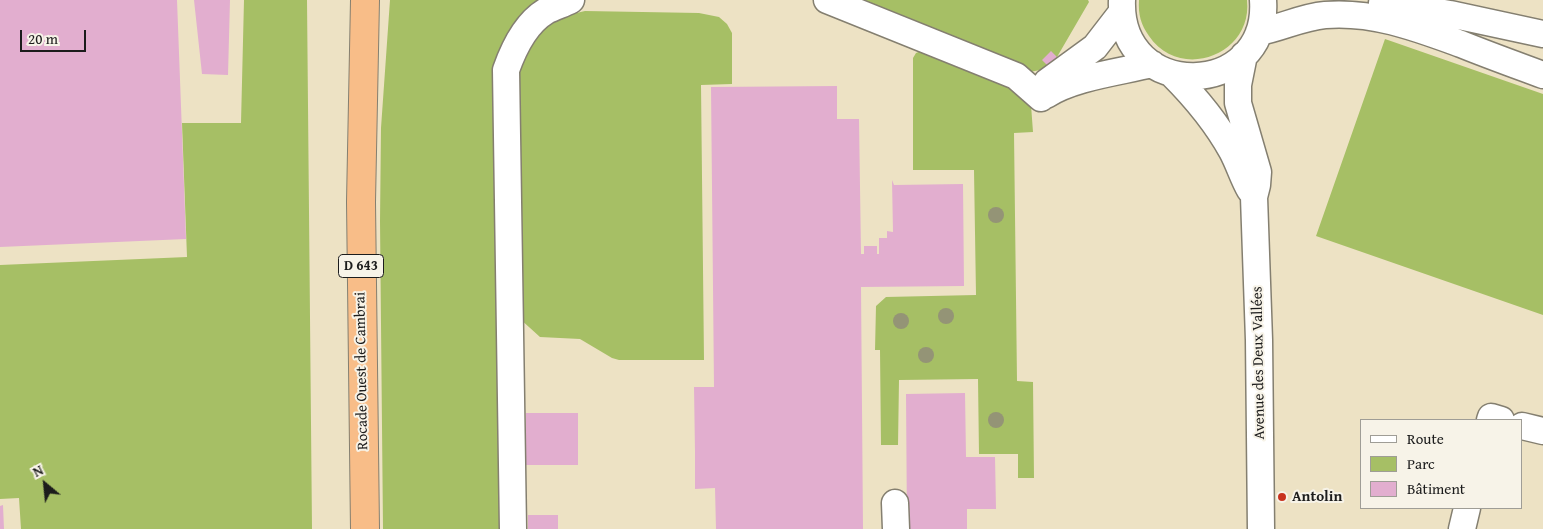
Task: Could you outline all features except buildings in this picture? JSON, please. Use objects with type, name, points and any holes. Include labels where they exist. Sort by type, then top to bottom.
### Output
[{"type":"highway","name":"Rocade Ouest de Cambrai","points":[[365,529],[361,194],[366,1]]},
{"type":"street","points":[[513,529],[506,70],[512,53],[525,31],[544,12],[571,0]]},
{"type":"street","points":[[827,0],[1016,76],[1041,98]]},
{"type":"street","points":[[1041,98],[1070,85],[1162,69],[1187,77],[1203,76],[1218,72],[1232,65],[1253,44],[1263,20],[1263,0]]},
{"type":"street","points":[[1368,0],[1393,6],[1450,14],[1543,34]]},
{"type":"street","points":[[1041,98],[1042,89],[1047,82],[1095,47],[1122,6]]},
{"type":"street","name":"Avenue des Deux Vallées","points":[[1122,6],[1125,28],[1132,42],[1141,54],[1162,69],[1198,101],[1213,121],[1234,156],[1254,197]]},
{"type":"street","points":[[1259,32],[1323,15],[1356,14],[1371,16],[1430,33],[1543,75]]},
{"type":"street","name":"Avenue des Deux Vallées","points":[[1244,55],[1238,85],[1238,103],[1258,172],[1254,197],[1261,529]]},
{"type":"street","points":[[1523,426],[1543,432]]},
{"type":"street","points":[[895,503],[896,529]]},
{"type":"street","points":[[1462,529],[1467,509]]},
{"type":"green space","points":[[244,0],[307,0],[312,529],[21,529],[19,498],[0,499],[0,265],[187,257],[182,123],[241,123]]},
{"type":"green space","points":[[390,0],[550,0],[517,24],[502,529],[383,529],[381,128]]},
{"type":"green space","points":[[859,0],[1088,0],[1089,2],[1057,57],[1045,69],[1030,72]]},
{"type":"green space","points":[[1139,0],[1247,0],[1246,19],[1239,35],[1227,48],[1212,56],[1195,59],[1178,58],[1162,50],[1149,36],[1141,19]]},
{"type":"green space","points":[[585,11],[699,13],[719,17],[727,24],[732,33],[732,84],[701,85],[704,360],[619,360],[612,358],[580,339],[540,337],[519,318],[515,78],[521,57],[541,31],[556,20]]},
{"type":"green space","points":[[1385,39],[1543,94],[1543,315],[1316,236]]},
{"type":"green space","points":[[921,51],[1017,90],[1031,105],[1033,132],[1014,133],[1017,381],[1033,382],[1034,478],[1018,478],[1018,454],[979,454],[978,379],[899,380],[898,445],[881,445],[880,350],[875,350],[876,306],[886,297],[976,295],[974,170],[913,170],[913,58],[916,53]]},
{"type":"place","name":"Antolin","points":[[1282,497]]}]
